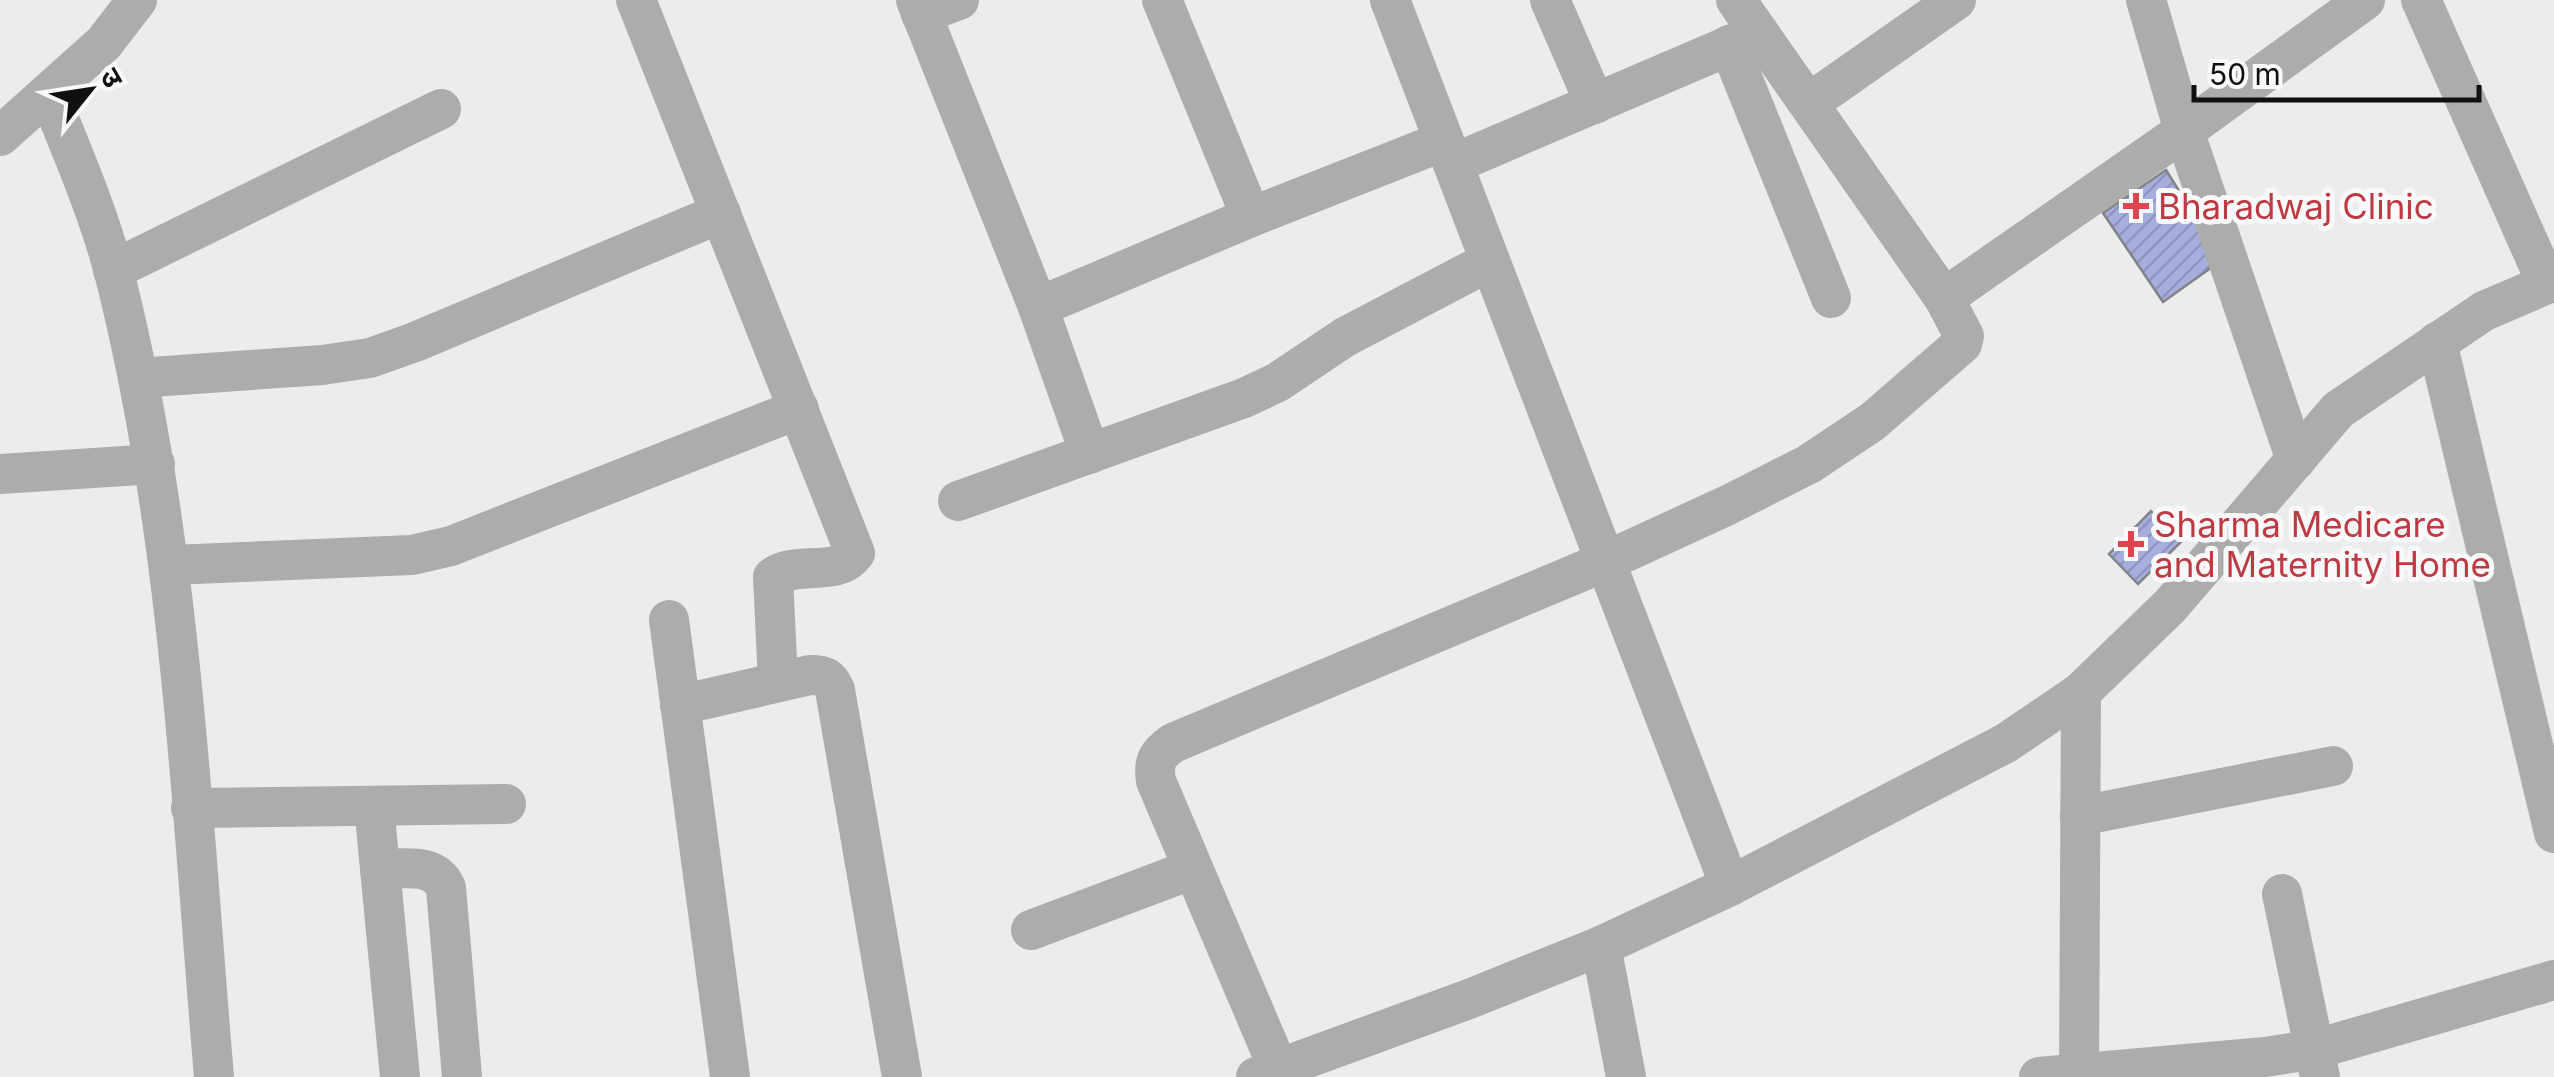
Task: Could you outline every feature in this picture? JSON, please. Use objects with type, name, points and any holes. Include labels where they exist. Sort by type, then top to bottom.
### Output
[{"type":"street","points":[[0,136],[104,43],[137,0]]},
{"type":"street","points":[[636,0],[855,553],[850,561],[838,566],[784,571],[773,577],[778,682]]},
{"type":"street","points":[[959,0],[919,7],[1038,308],[1090,454]]},
{"type":"street","points":[[1162,0],[1250,217]]},
{"type":"street","points":[[1390,0],[1730,886]]},
{"type":"street","points":[[1550,0],[1595,104]]},
{"type":"street","points":[[1809,104],[1956,0]]},
{"type":"street","points":[[2146,0],[2184,131],[2296,460]]},
{"type":"street","points":[[1944,298],[2365,0]]},
{"type":"street","points":[[1741,26],[1809,104],[1944,298],[1964,336],[1962,344],[1872,422],[1810,464],[1604,562],[1173,743],[1160,752],[1154,766],[1156,781],[1193,869],[1268,1074],[1332,1064],[1601,946],[1730,886],[2006,743],[2081,692],[2170,606],[2338,410],[2484,311],[2551,283],[2421,0]]},
{"type":"street","points":[[1038,308],[1250,217],[1595,104],[1741,26]]},
{"type":"street","points":[[1741,26],[1831,298]]},
{"type":"street","points":[[49,94],[96,213],[113,270],[155,464],[171,566],[214,1077]]},
{"type":"street","points":[[113,270],[440,109]]},
{"type":"street","points":[[138,378],[370,358],[721,213]]},
{"type":"street","points":[[958,501],[1244,398],[1278,382],[1344,337],[1490,262]]},
{"type":"street","points":[[2438,342],[2554,832]]},
{"type":"street","points":[[171,566],[412,555],[451,546],[799,409]]},
{"type":"street","points":[[0,474],[155,464]]},
{"type":"street","points":[[669,620],[730,1077]]},
{"type":"street","points":[[680,705],[778,682],[824,675],[830,679],[902,1077]]},
{"type":"street","points":[[2078,1075],[2081,692]]},
{"type":"street","points":[[2080,816],[2333,766]]},
{"type":"street","points":[[191,808],[506,804]]},
{"type":"street","points":[[374,806],[400,1077]]},
{"type":"street","points":[[380,868],[430,870],[437,873],[446,888],[462,1077]]},
{"type":"street","points":[[1031,930],[1193,869]]},
{"type":"street","points":[[2282,894],[2318,1063]]},
{"type":"street","points":[[1601,946],[1626,1077]]},
{"type":"street","points":[[2039,1077],[2265,1057],[2318,1063],[2554,980]]},
{"type":"building","points":[[2166,170],[2222,260],[2163,302],[2103,213]]},
{"type":"building","points":[[2151,511],[2181,542],[2138,584],[2109,554]]},
{"type":"place","name":"Bharadwaj Clinic","points":[[2136,206]]},
{"type":"place","name":"Sharma Medicare and Maternity Home","points":[[2131,544]]}]
